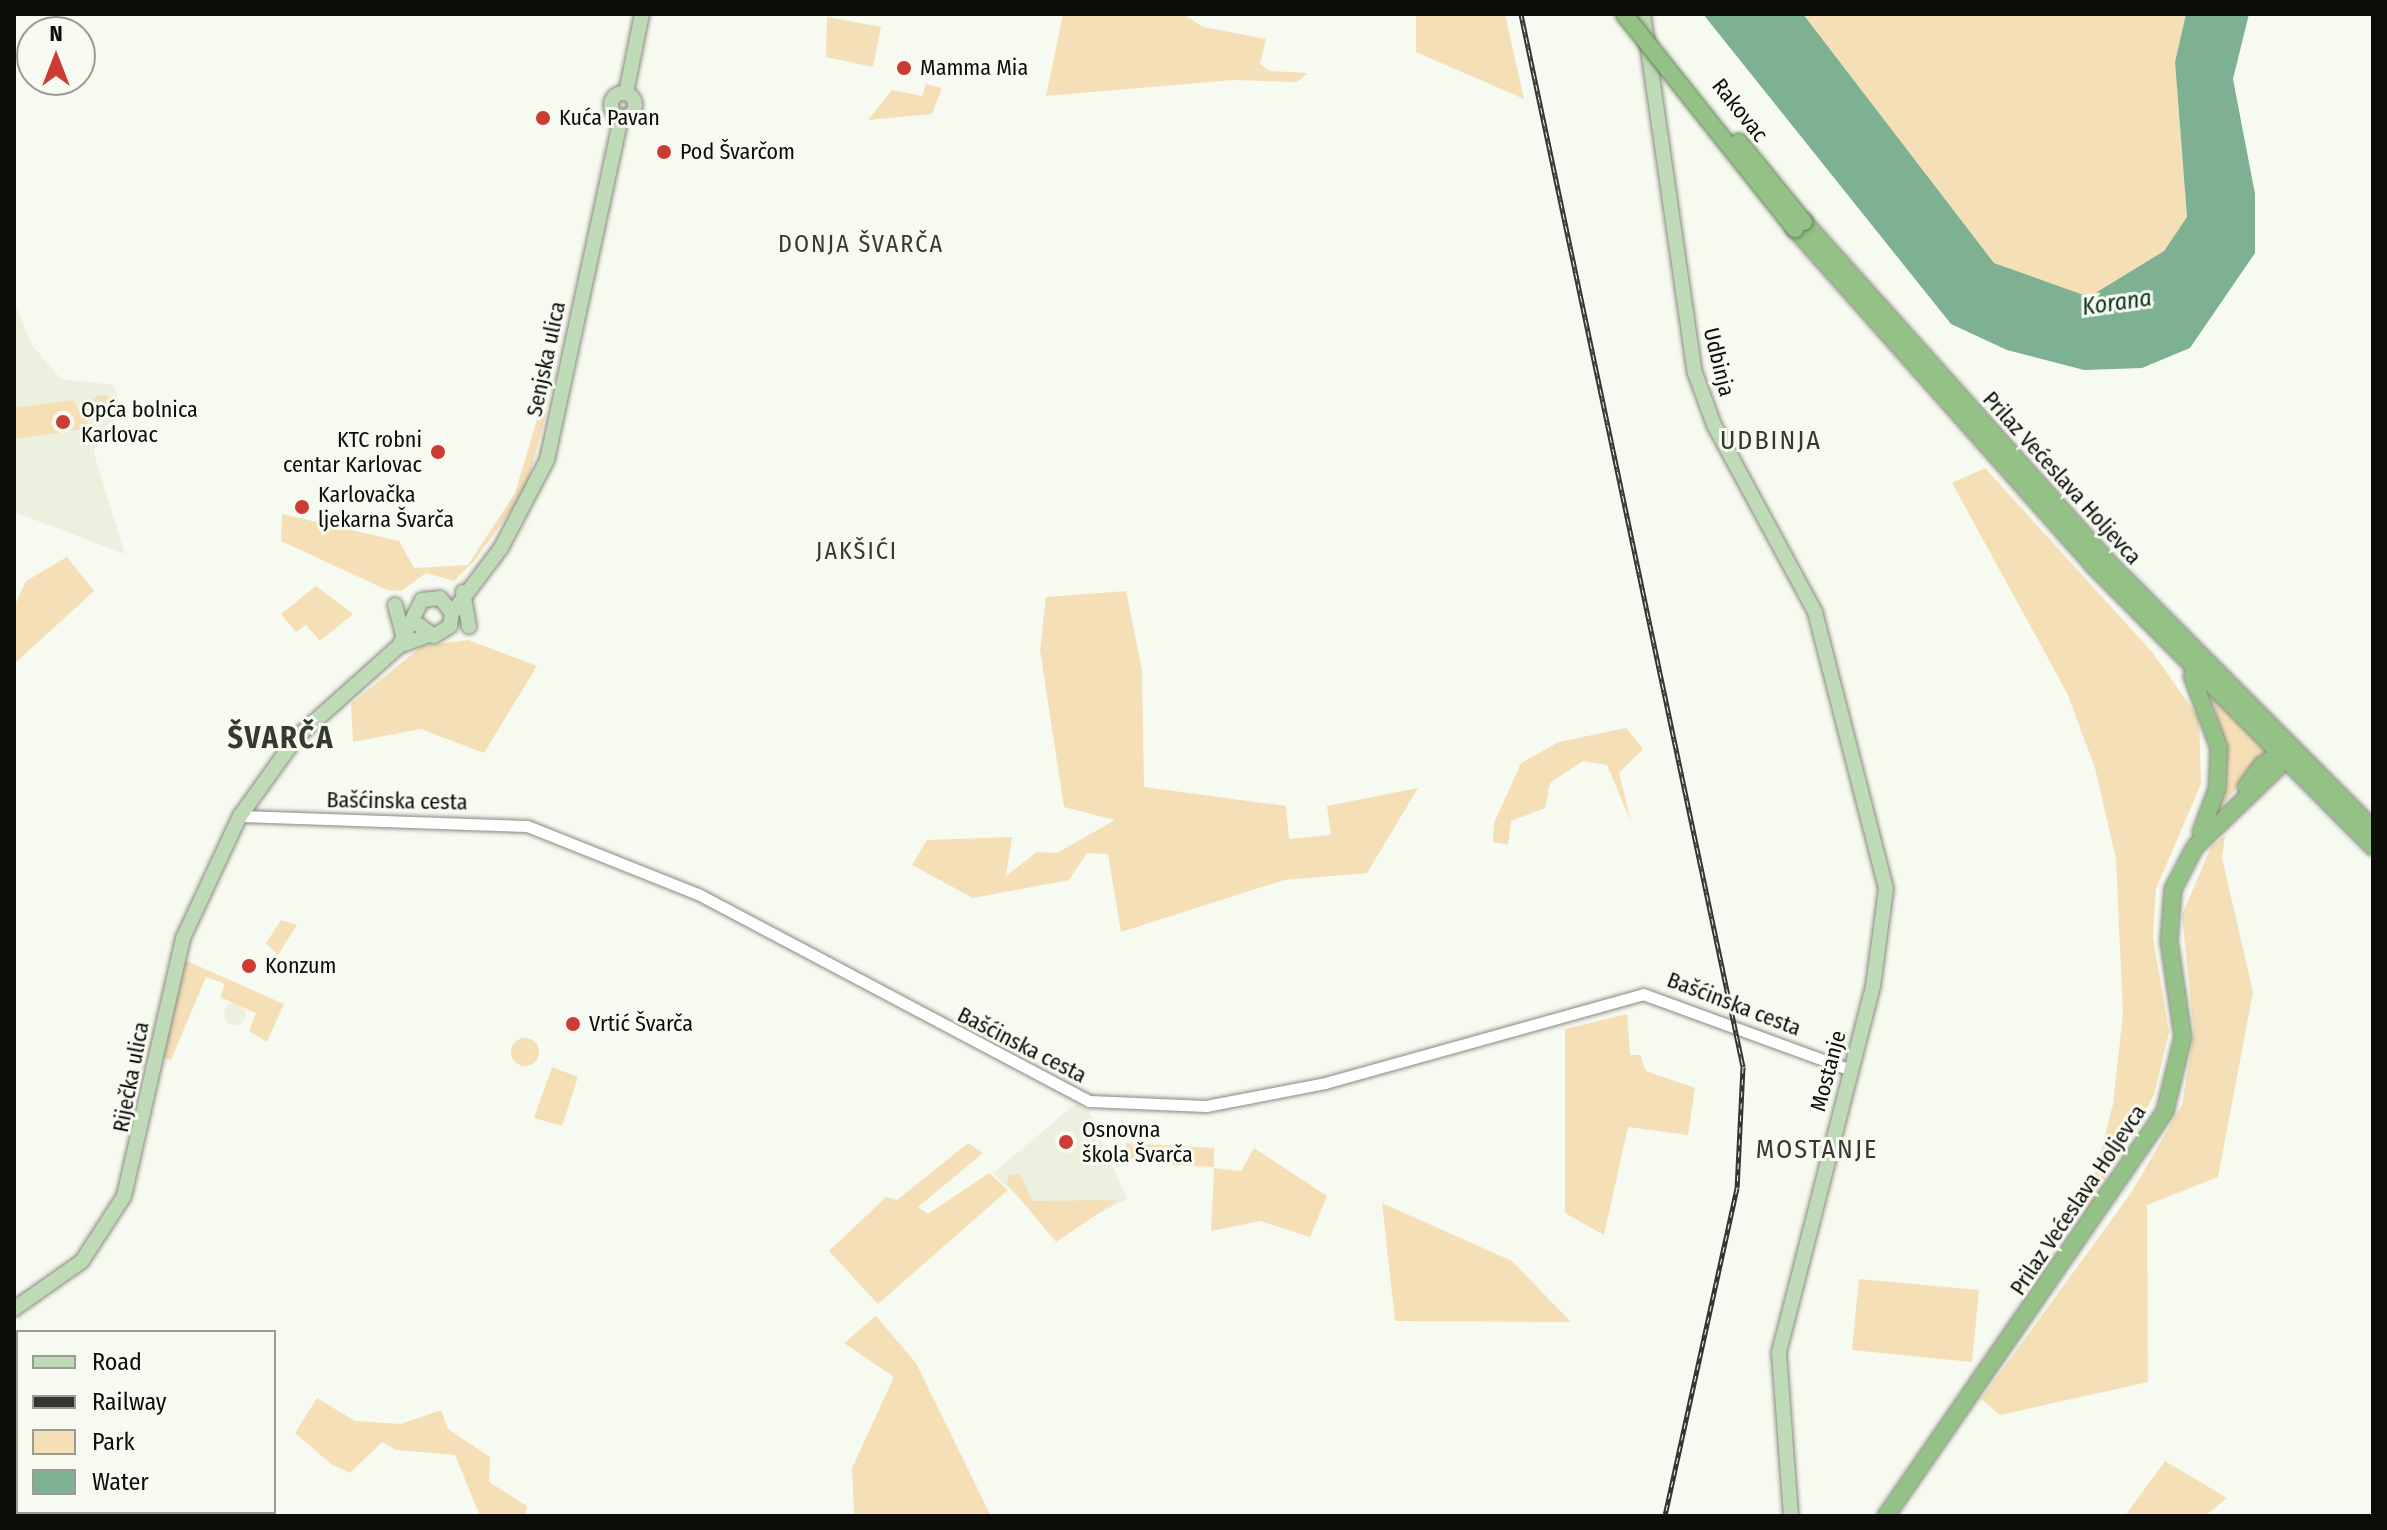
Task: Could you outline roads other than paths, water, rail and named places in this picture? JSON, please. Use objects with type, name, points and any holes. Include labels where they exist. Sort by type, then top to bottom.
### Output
[{"type":"highway","name":"Rakovac","points":[[1624,14],[1799,225]]},
{"type":"highway","name":"Rakovac","points":[[1636,14],[1799,225]]},
{"type":"highway","name":"Prilaz Većeslava Holjevca","points":[[1799,225],[2176,651],[2285,751]]},
{"type":"highway","name":"Prilaz Većeslava Holjevca","points":[[1996,450],[2285,751]]},
{"type":"highway","points":[[2176,651],[2207,702],[2219,748],[2217,789],[2195,847]]},
{"type":"highway","name":"Prilaz Većeslava Holjevca","points":[[2241,795],[2263,780],[2285,751]]},
{"type":"highway","name":"Prilaz Većeslava Holjevca","points":[[1886,1516],[2143,1150],[2171,1097],[2183,1022],[2169,913],[2195,847],[2241,795],[2262,765],[2285,751]]},
{"type":"highway","points":[[2285,751],[2307,782],[2373,847]]},
{"type":"highway","points":[[2285,751],[2373,829]]},
{"type":"highway","points":[[2263,780],[2307,782]]},
{"type":"main road","name":"Senjska ulica","points":[[452,613],[464,589],[501,548],[547,460],[621,117],[635,107],[626,93],[642,14]]},
{"type":"main road","name":"Udbinja","points":[[1643,14],[1656,118],[1702,396],[1794,564],[1815,612],[1832,686]]},
{"type":"main road","points":[[240,816],[296,738],[401,643],[417,604],[464,589],[469,626]]},
{"type":"main road","points":[[401,643],[445,631],[452,613],[434,597]]},
{"type":"main road","points":[[395,605],[401,643]]},
{"type":"main road","points":[[412,620],[427,636]]},
{"type":"main road","name":"Mostanje","points":[[1791,1516],[1779,1353],[1884,933],[1886,889],[1832,686]]},
{"type":"main road","name":"Riječka ulica","points":[[14,1309],[82,1261],[124,1196],[183,938],[240,816]]},
{"type":"street","points":[[257,790],[271,817]]},
{"type":"street","name":"Bašćinska cesta","points":[[240,816],[527,826],[698,894],[1089,1101],[1206,1106],[1310,1086],[1643,994],[1851,1070]]},
{"type":"water","name":"Korana","points":[[1703,14],[1803,14],[1994,263],[2089,297],[2164,251],[2187,217],[2175,62],[2186,14],[2249,14],[2233,79],[2255,194],[2255,253],[2190,348],[2142,368],[2084,370],[2007,350],[1951,324]]},
{"type":"railway","points":[[1521,14],[1743,1067],[1737,1188],[1665,1516]]},
{"type":"place","name":"Mamma Mia","points":[[904,68]]},
{"type":"place","name":"Kuća Pavan","points":[[543,118]]},
{"type":"place","name":"Pod Švarčom","points":[[664,152]]},
{"type":"place","name":"Opća bolnica Karlovac","points":[[63,422]]},
{"type":"place","name":"KTC robni centar Karlovac","points":[[438,452]]},
{"type":"place","name":"Karlovačka ljekarna Švarča","points":[[302,507]]},
{"type":"place","name":"Konzum","points":[[249,966]]},
{"type":"place","name":"Vrtić Švarča","points":[[573,1024]]},
{"type":"place","name":"Osnovna škola Švarča","points":[[1066,1142]]},
{"type":"district","name":"DONJA ŠVARČA","points":[[861,245]]},
{"type":"district","name":"UDBINJA","points":[[1771,441]]},
{"type":"district","name":"JAKŠIĆI","points":[[857,552]]},
{"type":"district","name":"ŠVARČA","points":[[281,738]]},
{"type":"district","name":"MOSTANJE","points":[[1817,1150]]}]
